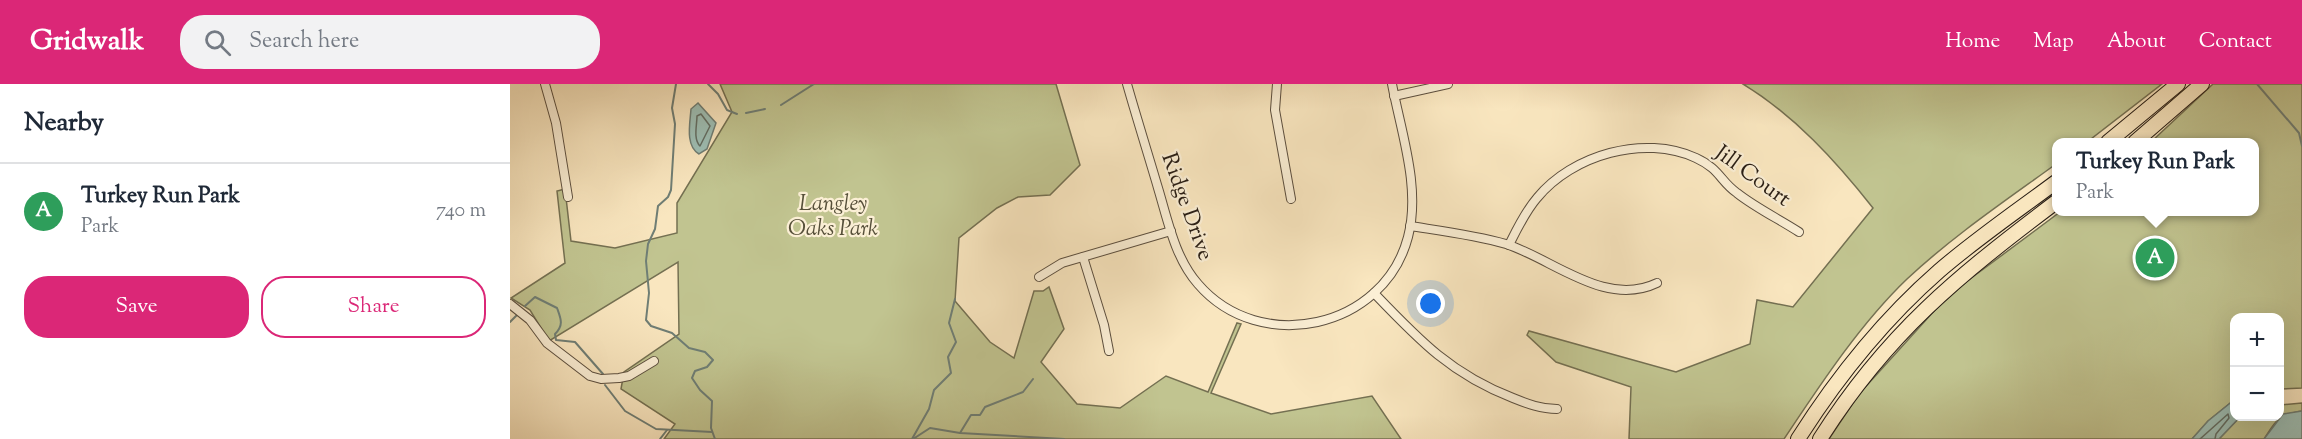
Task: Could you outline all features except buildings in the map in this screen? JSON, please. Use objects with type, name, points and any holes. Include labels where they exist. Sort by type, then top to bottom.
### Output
[{"type":"highway","points":[[2113,138],[2142,117],[2178,84]]},
{"type":"highway","points":[[2140,138],[2201,86]]},
{"type":"highway","points":[[1798,439],[1854,359],[1904,304],[1960,254],[2052,185]]},
{"type":"highway","points":[[1820,439],[1860,381],[1923,309],[1970,267],[2052,205]]},
{"type":"street","points":[[545,84],[556,123],[568,197]]},
{"type":"street","name":"Ridge Drive","points":[[1127,84],[1171,231],[1184,262],[1199,285],[1226,308],[1252,320],[1281,326],[1310,325],[1347,312],[1374,293],[1398,263],[1410,226],[1412,191],[1392,84]]},
{"type":"street","points":[[1277,84],[1275,110],[1291,199]]},
{"type":"street","points":[[1394,96],[1448,84]]},
{"type":"street","name":"Jill Court","points":[[1509,245],[1529,208],[1559,177],[1598,157],[1642,148],[1662,149],[1696,158],[1715,168],[1734,192],[1799,232]]},
{"type":"street","points":[[1410,226],[1509,245],[1592,283],[1614,289],[1634,290],[1657,283]]},
{"type":"street","points":[[1039,278],[1062,263],[1171,231]]},
{"type":"street","points":[[1083,256],[1104,325],[1109,351]]},
{"type":"street","points":[[1374,293],[1418,339],[1446,363],[1502,394],[1540,408],[1557,409]]},
{"type":"street","points":[[510,304],[530,320],[547,343],[591,376],[601,379],[629,376],[654,362]]},
{"type":"green space","name":"Langley Oaks Park","points":[[720,84],[1056,84],[1080,165],[1050,195],[1018,197],[997,208],[959,238],[955,301],[990,342],[1014,358],[1034,291],[1043,291],[1049,287],[1064,329],[1041,362],[1077,404],[1120,408],[1166,376],[1208,392],[1237,323],[1241,324],[1211,393],[1271,414],[1372,396],[1401,439],[664,439],[675,424],[621,389],[624,372],[679,334],[678,262],[549,341],[530,310],[511,298],[565,263],[557,191],[565,189],[571,241],[615,248],[677,233],[677,203],[732,112]]},
{"type":"green space","points":[[1743,84],[2162,84],[2092,138],[2052,138],[2052,167],[1961,233],[1907,279],[1857,335],[1784,439],[1629,439],[1631,387],[1556,362],[1527,335],[1529,331],[1676,372],[1750,344],[1757,300],[1793,307],[1873,208],[1813,140],[1762,96]]},
{"type":"green space","points":[[2213,84],[2302,84],[2302,388],[2284,389],[2284,313],[2230,313],[2230,403],[2208,421],[2192,439],[1829,439],[1859,394],[1935,310],[1966,282],[2055,216],[2259,216],[2259,138],[2155,138]]},
{"type":"green space","points":[[2302,403],[2302,411],[2284,416],[2284,405]]},
{"type":"green space","points":[[2236,421],[2277,421],[2264,439],[2219,439]]},
{"type":"water","points":[[698,103],[716,123],[707,149],[699,154],[692,146],[689,134],[691,109]]},
{"type":"water","points":[[2230,403],[2230,421],[2236,421],[2219,439],[2192,439],[2208,421]]},
{"type":"water","points":[[2302,411],[2302,439],[2264,439],[2278,421],[2284,421],[2284,414]]},
{"type":"waterway","points":[[676,84],[672,108],[675,124],[671,190],[668,197],[658,206],[655,229],[648,244],[646,261],[649,293],[646,320],[651,326],[672,333],[689,348],[705,352],[713,360],[707,367],[695,371],[692,378],[700,390],[712,401],[711,428],[715,439]]},
{"type":"waterway","points":[[708,84],[718,94],[727,110],[737,114]]},
{"type":"waterway","points":[[781,105],[814,84]]},
{"type":"waterway","points":[[2257,84],[2299,133],[2302,146]]},
{"type":"waterway","points":[[746,113],[765,109]]},
{"type":"waterway","points":[[525,306],[535,297],[557,308],[561,322],[555,334],[556,340],[575,342],[603,374]]},
{"type":"waterway","points":[[912,439],[929,409],[934,390],[951,373],[948,357],[956,342],[949,323],[955,299]]},
{"type":"waterway","points":[[510,322],[518,314]]},
{"type":"waterway","points":[[960,433],[971,415],[980,415],[985,407],[1023,392],[1033,379]]},
{"type":"waterway","points":[[605,385],[625,411],[656,429],[712,432]]},
{"type":"waterway","points":[[913,439],[930,428],[960,433],[1064,439]]},
{"type":"waterway","points":[[660,439],[667,430]]},
{"type":"place","name":"Turkey Run Park","points":[[2155,258]]}]
